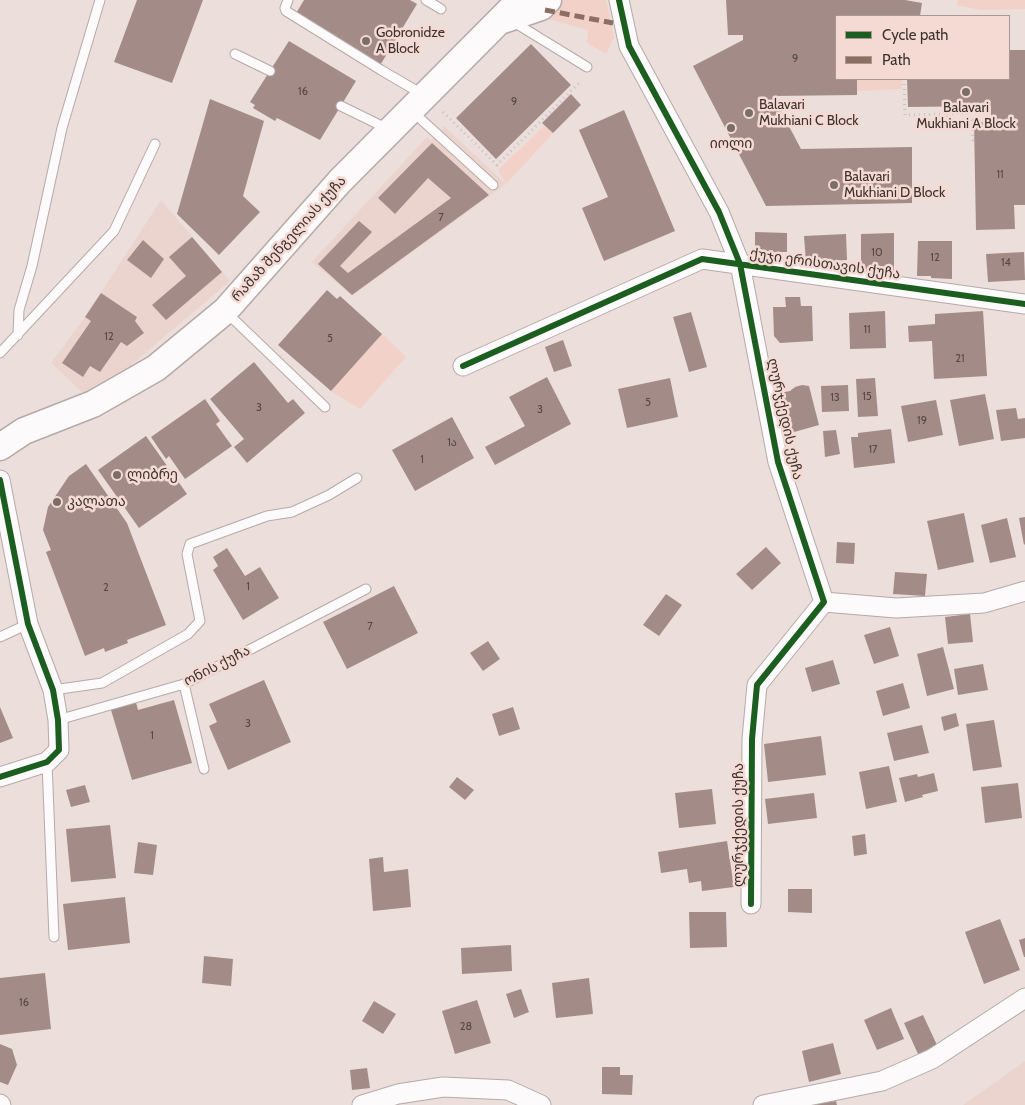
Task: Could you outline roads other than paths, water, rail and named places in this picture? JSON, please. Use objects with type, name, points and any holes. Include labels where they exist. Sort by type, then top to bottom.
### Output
[{"type":"main road","points":[[508,13],[541,7],[548,0]]},
{"type":"main road","name":"რამაზ შენგელიას ქუჩა","points":[[0,447],[12,432],[93,404],[156,368],[225,311],[340,181],[391,130],[426,106],[508,13]]},
{"type":"street","name":"ლურჯქედის ქუჩა","points":[[619,0],[629,46],[719,212],[740,264],[778,462],[824,602],[757,685],[752,739],[751,904]]},
{"type":"street","name":"ქუჯი ერისთავის ქუჩა","points":[[463,366],[702,260],[1025,304]]},
{"type":"street","points":[[0,480],[28,624],[53,690],[58,720],[59,750],[47,762],[0,777]]},
{"type":"street","points":[[824,602],[896,608],[984,603],[1025,591]]},
{"type":"street","points":[[763,1105],[882,1081],[932,1059],[1025,998]]},
{"type":"street","points":[[362,1105],[398,1094],[443,1087],[508,1090],[541,1105]]},
{"type":"lane","points":[[18,335],[20,310],[32,266],[62,128],[100,0]]},
{"type":"lane","points":[[288,0],[284,8],[286,11],[381,70],[426,106],[493,185]]},
{"type":"lane","points":[[426,0],[441,9]]},
{"type":"lane","points":[[508,13],[587,66]]},
{"type":"lane","points":[[235,54],[270,71]]},
{"type":"lane","points":[[341,106],[391,130]]},
{"type":"lane","points":[[0,353],[114,231],[155,144]]},
{"type":"lane","points":[[225,311],[325,407]]},
{"type":"lane","points":[[53,690],[102,683],[188,634],[200,621],[187,554],[190,544],[267,516],[292,512],[329,495],[357,478]]},
{"type":"lane","name":"ონის ქუჩა","points":[[58,720],[184,684],[366,589]]},
{"type":"lane","points":[[0,637],[28,624]]},
{"type":"lane","points":[[184,684],[204,769]]},
{"type":"lane","points":[[47,762],[54,937]]},
{"type":"place","name":"Gobronidze A Block","points":[[366,41]]},
{"type":"place","name":"Balavari Mukhiani A Block","points":[[966,92]]},
{"type":"place","name":"Balavari Mukhiani C Block","points":[[749,113]]},
{"type":"place","name":"იოლი","points":[[731,128]]},
{"type":"place","name":"Balavari Mukhiani D Block","points":[[834,185]]},
{"type":"place","name":"ლიბრე","points":[[117,475]]},
{"type":"place","name":"კალათა","points":[[57,502]]}]
